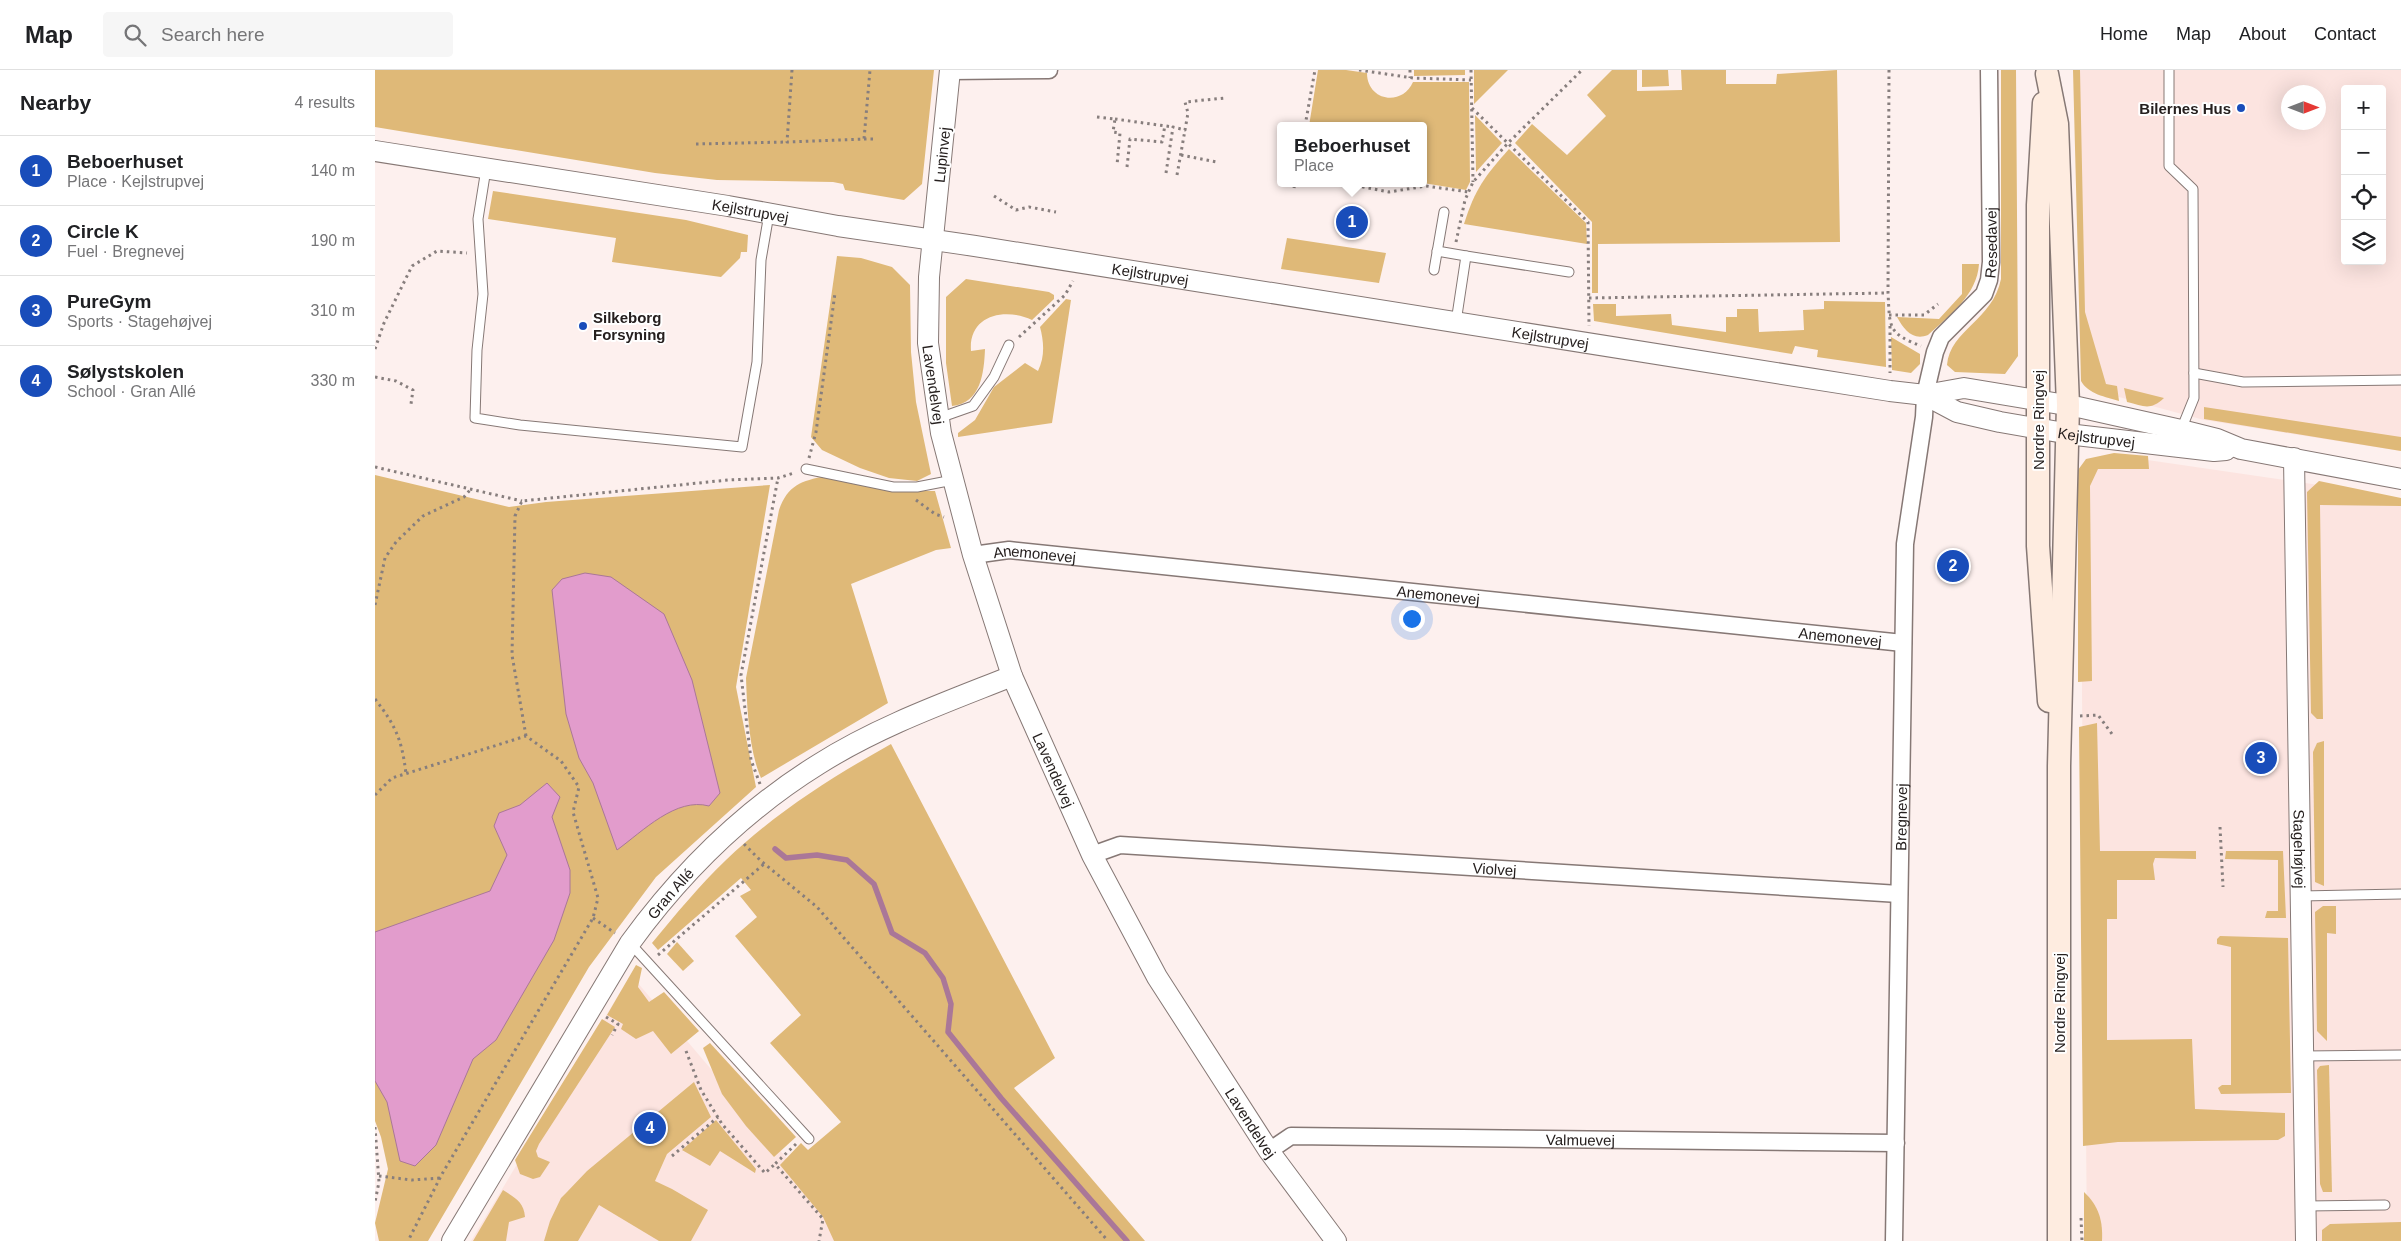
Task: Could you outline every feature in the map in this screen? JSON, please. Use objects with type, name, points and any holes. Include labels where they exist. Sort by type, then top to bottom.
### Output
[{"type":"main road","name":"Nordre Ringvej","points":[[2047,72],[2042,122],[2039,196],[2037,546],[2047,690],[2059,766]]},
{"type":"main road","name":"Nordre Ringvej","points":[[2047,72],[2057,124],[2068,405],[2059,766],[2059,1241]]},
{"type":"street","points":[[950,71],[1049,70]]},
{"type":"street","name":"Resedavej","points":[[1925,395],[1935,352],[1941,338],[1983,294],[1989,280],[1991,262],[1989,70]]},
{"type":"street","name":"Lupinvej","points":[[934,240],[950,71]]},
{"type":"street","name":"Kejlstrupvej","points":[[375,151],[847,228],[1083,263],[1890,391],[1925,395],[1965,388],[2068,405],[2181,430],[2241,449],[2401,479]]},
{"type":"street","name":"Lavendelvej","points":[[934,240],[929,277],[928,342],[939,418],[973,555],[1012,676],[1092,854],[1157,977],[1269,1151],[1336,1241]]},
{"type":"street","name":"Kejlstrupvej","points":[[1925,395],[1957,412],[2039,429],[2214,451],[2241,449]]},
{"type":"street","name":"Bregnevej","points":[[1894,1241],[1905,544],[1924,417],[1925,395]]},
{"type":"street","name":"Stagehøjvej","points":[[2294,458],[2306,1241]]},
{"type":"street","name":"Anemonevej","points":[[973,555],[1009,550],[1903,643]]},
{"type":"street","name":"Gran Allé","points":[[452,1241],[630,943],[648,918],[730,830],[819,763],[925,710],[1012,676]]},
{"type":"street","name":"Violvej","points":[[1092,854],[1120,845],[1899,894]]},
{"type":"street","name":"Valmuevej","points":[[1269,1151],[1291,1136],[1895,1143]]},
{"type":"lane","points":[[2169,70],[2169,166],[2193,189],[2193,398],[2181,430]]},
{"type":"lane","points":[[486,169],[478,219],[483,294],[477,350],[475,418],[520,425],[742,447],[757,362],[761,260],[769,214]]},
{"type":"lane","points":[[1434,270],[1444,212]]},
{"type":"lane","points":[[1437,252],[1569,272]]},
{"type":"lane","points":[[1456,322],[1466,256]]},
{"type":"lane","points":[[939,418],[973,406],[994,377],[1009,345]]},
{"type":"lane","points":[[2194,373],[2243,382],[2401,380]]},
{"type":"lane","points":[[806,469],[900,487],[917,487],[953,480]]},
{"type":"lane","points":[[2301,896],[2401,894]]},
{"type":"lane","points":[[630,943],[807,1137]]},
{"type":"lane","points":[[2303,1056],[2401,1055]]},
{"type":"lane","points":[[2305,1206],[2385,1205]]},
{"type":"path","points":[[787,142],[792,70]]},
{"type":"path","points":[[864,139],[869,70]]},
{"type":"path","points":[[1306,122],[1315,70]]},
{"type":"path","points":[[1359,70],[1410,78],[1471,80]]},
{"type":"path","points":[[1409,70],[1410,78]]},
{"type":"path","points":[[1471,70],[1473,182]]},
{"type":"path","points":[[1455,254],[1460,222],[1473,182],[1508,143],[1582,70]]},
{"type":"path","points":[[1889,70],[1888,293],[1890,391]]},
{"type":"path","points":[[1177,175],[1188,113],[1185,102],[1225,98]]},
{"type":"path","points":[[1472,108],[1588,222],[1590,344]]},
{"type":"path","points":[[1097,117],[1185,130]]},
{"type":"path","points":[[1115,119],[1113,132],[1120,133],[1117,165]]},
{"type":"path","points":[[1127,167],[1130,138],[1162,142],[1165,126]]},
{"type":"path","points":[[1167,173],[1173,127]]},
{"type":"path","points":[[695,144],[876,139]]},
{"type":"path","points":[[1181,155],[1217,162]]},
{"type":"path","points":[[1427,186],[1469,192]]},
{"type":"path","points":[[1363,187],[1389,192],[1420,187]]},
{"type":"path","points":[[994,196],[1016,210],[1029,208],[1056,212]]},
{"type":"path","points":[[375,349],[384,323],[412,266],[437,251],[480,254]]},
{"type":"path","points":[[1009,345],[1065,295],[1083,263]]},
{"type":"path","points":[[375,467],[440,480],[470,490],[522,501],[709,482],[778,478],[806,469],[816,432],[835,293]]},
{"type":"path","points":[[1589,298],[1888,293]]},
{"type":"path","points":[[1889,315],[1924,315],[1938,304]]},
{"type":"path","points":[[1890,326],[1902,339],[1935,352]]},
{"type":"path","points":[[375,377],[396,381],[413,390],[411,404]]},
{"type":"path","points":[[767,801],[751,760],[741,675],[778,478]]},
{"type":"path","points":[[900,487],[940,517],[962,515]]},
{"type":"path","points":[[375,605],[385,558],[396,542],[423,516],[464,497],[470,490]]},
{"type":"path","points":[[408,1241],[441,1178],[593,918],[598,898],[573,812],[579,787],[561,761],[526,736],[512,655],[515,516],[522,501]]},
{"type":"path","points":[[375,699],[397,731],[403,748],[406,774]]},
{"type":"path","points":[[2088,716],[2098,715],[2112,734]]},
{"type":"path","points":[[375,796],[392,778],[526,736]]},
{"type":"path","points":[[2220,827],[2223,887]]},
{"type":"path","points":[[730,830],[764,864],[817,907],[1108,1241]]},
{"type":"path","points":[[648,963],[764,864]]},
{"type":"path","points":[[593,918],[630,943]]},
{"type":"path","points":[[612,1035],[618,1024],[614,1022]]},
{"type":"path","points":[[686,1051],[701,1090],[718,1117],[765,1173],[807,1137]]},
{"type":"path","points":[[672,1156],[718,1117]]},
{"type":"path","points":[[375,1127],[379,1176],[375,1202]]},
{"type":"path","points":[[775,1164],[823,1219],[819,1241]]},
{"type":"path","points":[[379,1176],[411,1180],[441,1178]]},
{"type":"shaded area","points":[[375,70],[934,70],[922,184],[904,200],[845,190],[843,184],[833,182],[717,180],[655,173],[375,127]]},
{"type":"shaded area","points":[[1318,70],[1346,70],[1367,73],[1373,90],[1379,95],[1394,98],[1408,90],[1413,82],[1469,82],[1470,182],[1466,190],[1427,184],[1427,122],[1310,122]]},
{"type":"shaded area","points":[[1414,70],[1465,70],[1465,75],[1414,76]]},
{"type":"shaded area","points":[[1474,70],[1508,70],[1474,104]]},
{"type":"shaded area","points":[[1612,70],[1637,70],[1637,91],[1682,90],[1681,70],[1726,70],[1726,84],[1776,84],[1777,74],[1837,70],[1840,242],[1598,244],[1598,293],[1592,293],[1592,222],[1515,143],[1532,124],[1567,155],[1606,116],[1587,95]]},
{"type":"shaded area","points":[[1642,70],[1668,70],[1669,86],[1642,87]]},
{"type":"shaded area","points":[[2001,70],[2016,70],[2018,356],[2005,374],[1955,372],[1947,365],[1950,353],[1963,333],[1990,305],[1997,293],[2001,279]]},
{"type":"shaded area","points":[[2073,70],[2080,70],[2085,312],[2106,384],[2117,386],[2119,401],[2093,392],[2081,381]]},
{"type":"shaded area","points":[[2075,70],[2401,70],[2401,451],[2204,420],[2093,390],[2083,382]]},
{"type":"shaded area","points":[[1475,115],[1502,143],[1476,172]]},
{"type":"shaded area","points":[[1509,149],[1586,223],[1587,244],[1464,224],[1477,192],[1493,167]]},
{"type":"shaded area","points":[[493,191],[686,220],[748,235],[747,252],[741,252],[740,258],[721,277],[612,262],[616,238],[488,219]]},
{"type":"shaded area","points":[[1287,238],[1386,253],[1379,283],[1281,269]]},
{"type":"shaded area","points":[[837,256],[861,258],[892,267],[910,285],[911,352],[916,402],[931,474],[917,481],[889,478],[860,468],[822,450],[811,437]]},
{"type":"shaded area","points":[[1962,264],[1979,264],[1977,275],[1968,295],[1928,335],[1918,337],[1910,333],[1897,317],[1939,319],[1962,294]]},
{"type":"shaded area","points":[[966,279],[1049,292],[1054,295],[1054,299],[1032,320],[1011,314],[1000,315],[990,317],[975,329],[971,351],[985,349],[982,377],[975,393],[969,399],[962,404],[952,406],[946,363],[946,297]]},
{"type":"shaded area","points":[[1066,299],[1071,300],[1052,423],[958,437],[958,433],[975,420],[994,387],[1025,363],[1038,371],[1043,349],[1040,327]]},
{"type":"shaded area","points":[[1824,301],[1885,302],[1886,367],[1817,357],[1818,350],[1795,346],[1792,354],[1594,321],[1593,304],[1616,304],[1616,316],[1671,314],[1672,325],[1726,332],[1726,317],[1737,317],[1737,309],[1758,309],[1759,332],[1804,330],[1803,310],[1824,309]]},
{"type":"shaded area","points":[[1891,337],[1920,354],[1920,364],[1911,373],[1892,370]]},
{"type":"shaded area","points":[[2124,388],[2164,398],[2155,405],[2138,405],[2127,402]]},
{"type":"shaded area","points":[[2204,407],[2401,437],[2401,451],[2204,419]]},
{"type":"shaded area","points":[[2114,453],[2148,456],[2149,469],[2098,469],[2090,486],[2092,681],[2078,682],[2078,470],[2086,459]]},
{"type":"shaded area","points":[[2127,457],[2319,485],[2401,504],[2401,1241],[2087,1241],[2080,473]]},
{"type":"shaded area","points":[[375,475],[509,507],[546,502],[770,485],[736,687],[756,787],[656,877],[589,967],[428,1241],[379,1241],[375,1223],[388,1169],[381,1137],[375,1121]]},
{"type":"shaded area","points":[[826,476],[898,491],[935,491],[951,548],[936,550],[851,584],[888,703],[761,778],[751,742],[746,678],[779,510],[791,490],[803,482]]},
{"type":"shaded area","points":[[2319,481],[2401,498],[2401,506],[2320,505],[2323,719],[2317,719],[2311,713],[2307,492]]},
{"type":"shaded area","points":[[585,573],[611,577],[664,614],[692,680],[720,793],[709,806],[684,806],[672,811],[649,825],[617,850],[593,783],[579,758],[566,714],[552,590],[562,579]]},
{"type":"shaded area","points":[[2097,723],[2100,851],[2196,851],[2196,859],[2155,858],[2153,864],[2155,880],[2117,880],[2117,919],[2107,919],[2107,1040],[2192,1039],[2195,1109],[2285,1113],[2285,1136],[2278,1140],[2118,1142],[2083,1146],[2079,727]]},
{"type":"shaded area","points":[[2324,741],[2324,886],[2315,882],[2313,752],[2317,743]]},
{"type":"shaded area","points":[[891,744],[1055,1058],[1014,1088],[1145,1241],[834,1241],[823,1217],[780,1165],[801,1143],[808,1150],[841,1122],[770,1043],[801,1015],[735,936],[757,917],[740,896],[751,890],[741,878],[658,950],[652,943],[716,870],[764,827],[784,811],[847,769]]},
{"type":"shaded area","points":[[547,783],[560,797],[552,817],[570,870],[570,893],[554,940],[496,1040],[473,1059],[436,1145],[415,1166],[400,1161],[387,1102],[375,1081],[375,932],[490,891],[507,855],[494,826],[499,813],[520,805]]},
{"type":"shaded area","points":[[2226,851],[2283,851],[2286,918],[2265,918],[2267,911],[2278,911],[2278,860],[2225,859]]},
{"type":"shaded area","points":[[2323,906],[2336,906],[2336,934],[2327,933],[2327,1041],[2317,1031],[2315,912]]},
{"type":"shaded area","points":[[2220,936],[2288,938],[2291,1093],[2221,1094],[2218,1088],[2222,1085],[2231,1085],[2231,947],[2217,944],[2217,939]]},
{"type":"shaded area","points":[[677,942],[694,961],[683,971],[667,954]]},
{"type":"shaded area","points":[[636,965],[642,968],[638,987],[649,1002],[664,992],[699,1031],[671,1054],[653,1031],[636,1039],[621,1029],[623,1024],[607,1015]]},
{"type":"shaded area","points":[[637,982],[857,1241],[471,1241],[622,989]]},
{"type":"shaded area","points":[[602,1019],[615,1027],[536,1151],[538,1157],[550,1162],[540,1177],[533,1179],[520,1174],[515,1160]]},
{"type":"shaded area","points":[[710,1043],[796,1137],[774,1157],[746,1126],[722,1094],[703,1048]]},
{"type":"shaded area","points":[[2329,1065],[2332,1192],[2323,1192],[2320,1184],[2317,1070],[2320,1066]]},
{"type":"shaded area","points":[[694,1082],[711,1117],[667,1154],[655,1181],[708,1210],[691,1241],[659,1241],[599,1205],[578,1241],[544,1241],[550,1221],[561,1198],[587,1171]]},
{"type":"shaded area","points":[[716,1120],[756,1169],[755,1173],[720,1151],[710,1166],[682,1150]]},
{"type":"shaded area","points":[[503,1190],[521,1204],[525,1217],[509,1222],[506,1241],[473,1241]]},
{"type":"shaded area","points":[[2084,1192],[2097,1208],[2102,1227],[2102,1241],[2084,1241]]},
{"type":"shaded area","points":[[2401,1222],[2401,1241],[2322,1241],[2322,1230],[2330,1224]]},
{"type":"waterway","points":[[775,849],[786,858],[817,855],[847,860],[874,884],[892,933],[925,953],[943,978],[951,1004],[948,1032],[1001,1098],[1127,1241]]},
{"type":"place","name":"Bilernes Hus","points":[[2241,108]]},
{"type":"place","name":"Beboerhuset","points":[[1352,222]]},
{"type":"place","name":"Silkeborg Forsyning","points":[[583,326]]},
{"type":"place","name":"Circle K","points":[[1953,566]]},
{"type":"place","name":"PureGym","points":[[2261,758]]},
{"type":"place","name":"Sølystskolen","points":[[650,1128]]}]
